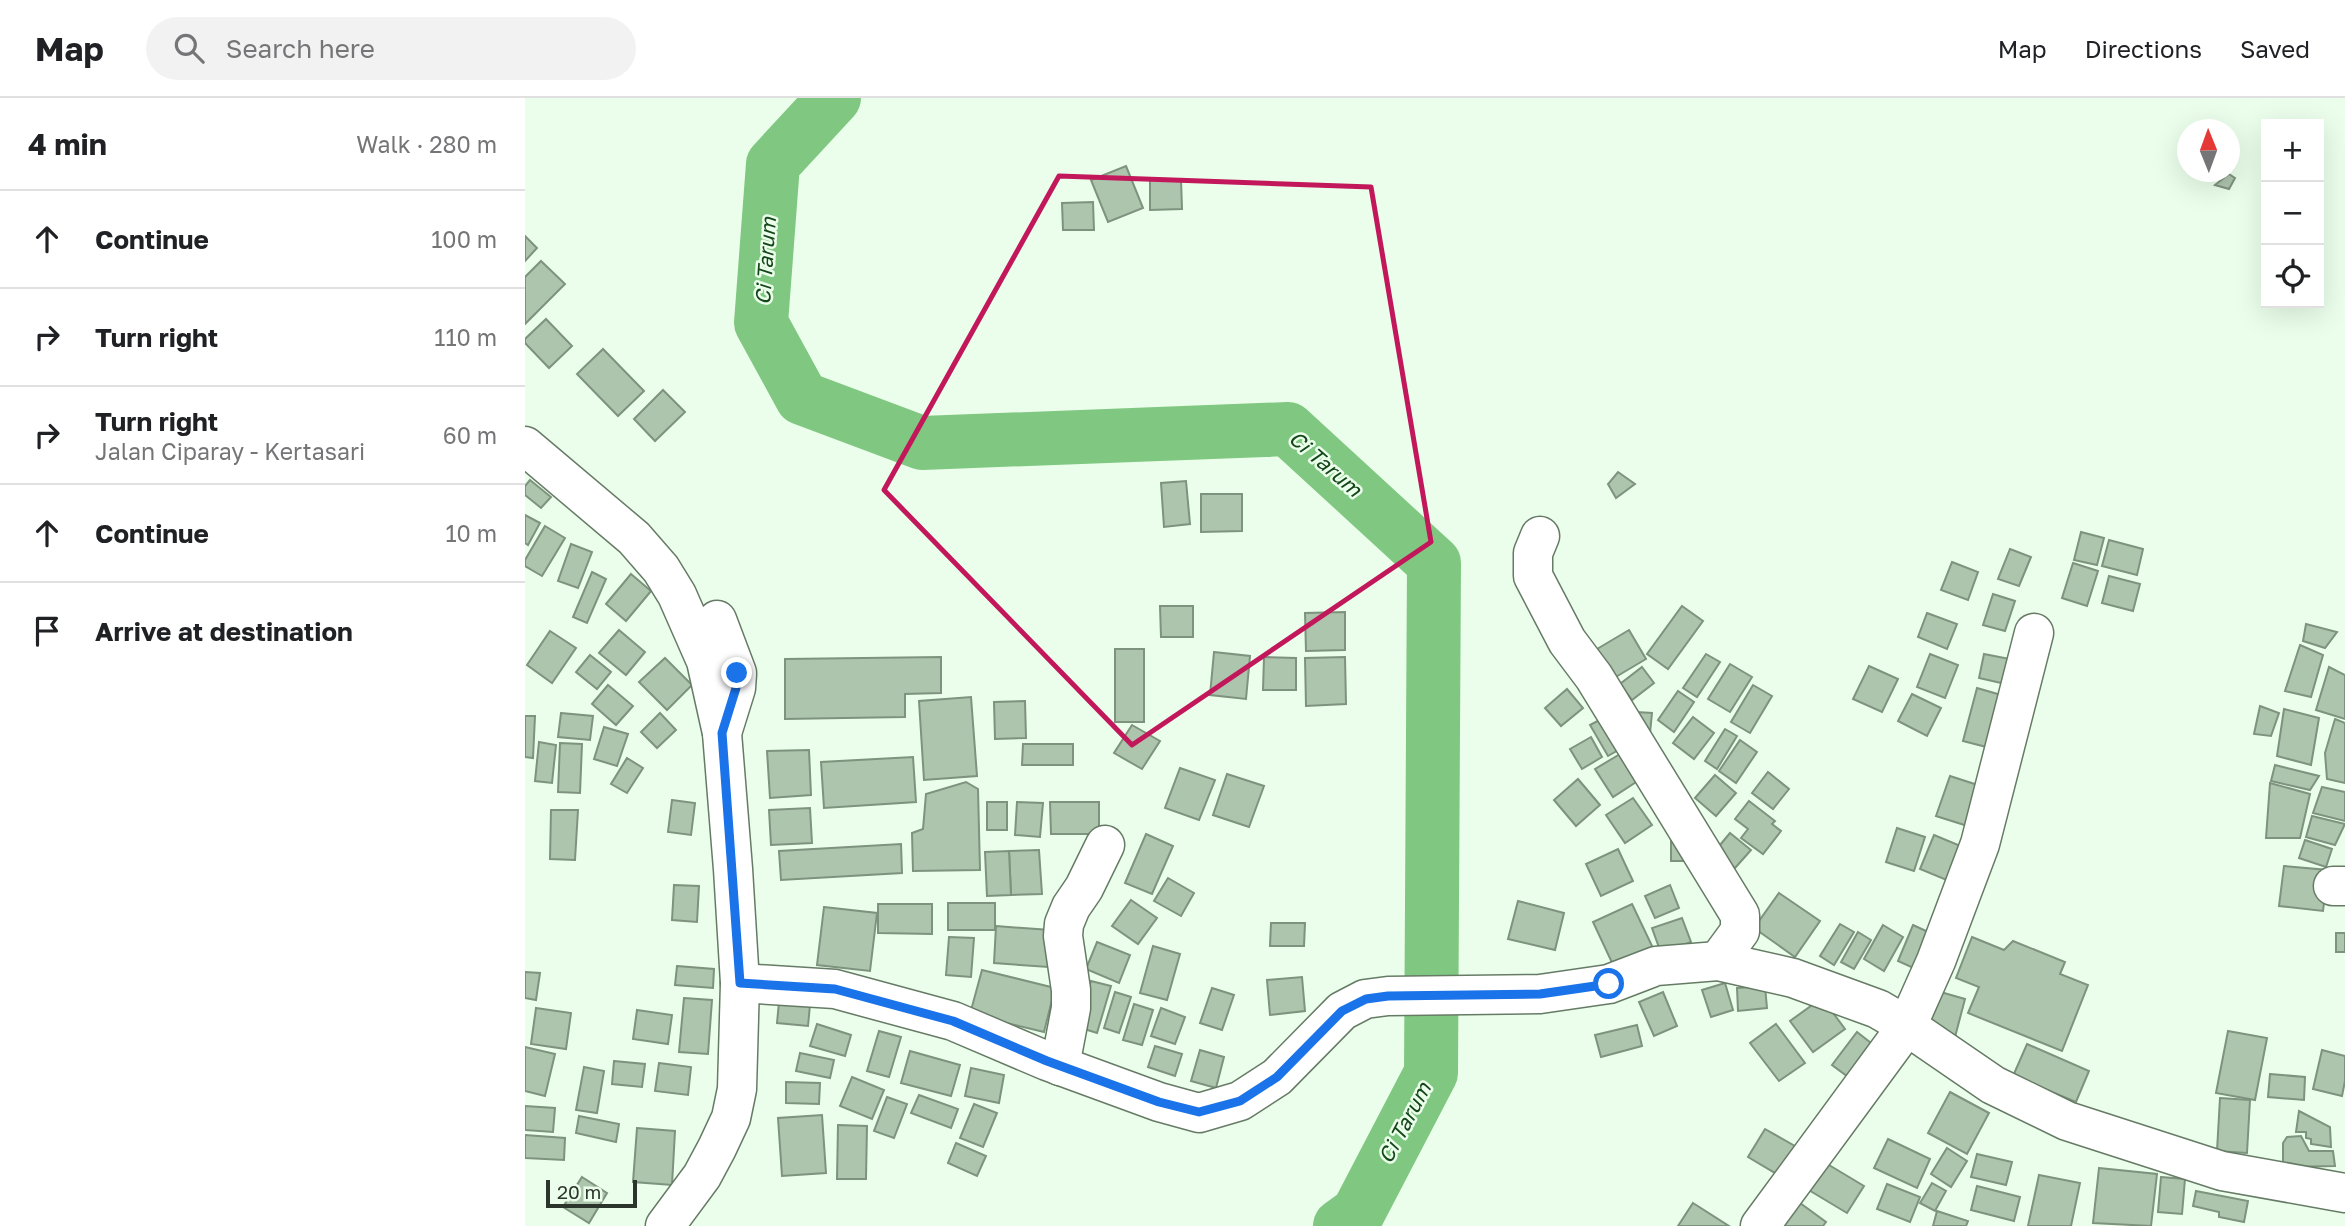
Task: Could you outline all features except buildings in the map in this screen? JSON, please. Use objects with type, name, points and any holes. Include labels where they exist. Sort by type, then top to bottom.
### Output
[{"type":"street","points":[[525,446],[634,538],[661,569],[677,595],[706,661],[722,733],[740,983],[737,1089],[731,1118],[702,1176],[665,1226]]},
{"type":"street","points":[[1540,536],[1533,553],[1532,576],[1567,641],[1594,677],[1740,915],[1740,932],[1718,961]]},
{"type":"street","points":[[717,621],[737,673],[736,688],[722,733]]},
{"type":"street","points":[[1760,1226],[1907,1026],[1937,961],[1980,844],[2034,633]]},
{"type":"street","points":[[1054,1064],[1070,1008],[1064,924],[1105,845]]},
{"type":"street","points":[[740,983],[835,989],[953,1021],[1054,1064],[1159,1102],[1199,1112],[1240,1101],[1277,1077],[1342,1011],[1366,999],[1388,996],[1540,994],[1609,984],[1656,966],[1718,961],[1793,978],[1878,1009],[1993,1085],[2067,1121],[2222,1171],[2345,1193]]},
{"type":"highlighted area","points":[[1059,176],[1371,187],[1431,542],[1132,745],[884,490]]},
{"type":"waterway","name":"Ci Tarum","points":[[834,98],[773,164],[761,323],[802,398],[922,443],[1288,429],[1434,563],[1431,1073],[1358,1213],[1340,1226]]},
{"type":"route","points":[[737,673],[736,688],[722,733],[740,983],[835,989],[953,1021],[1047,1061],[1159,1102],[1199,1112],[1240,1101],[1277,1077],[1342,1011],[1366,999],[1388,996],[1540,994],[1609,984]]}]
